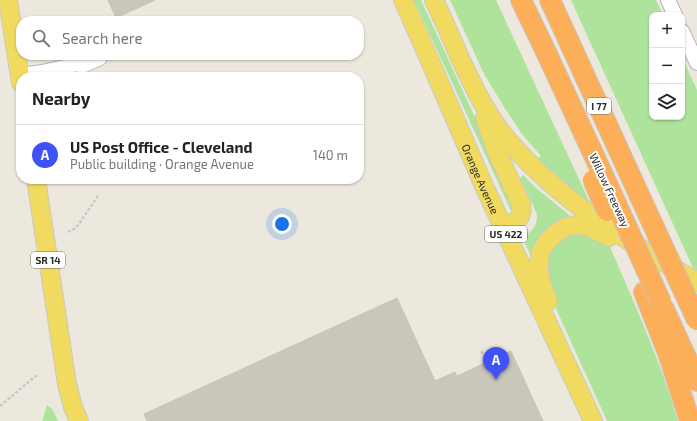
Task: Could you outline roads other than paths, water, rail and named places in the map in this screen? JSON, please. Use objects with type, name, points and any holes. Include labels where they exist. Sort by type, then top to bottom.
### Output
[{"type":"highway","points":[[515,0],[537,57],[601,185],[668,353],[690,421]]},
{"type":"highway","name":"Willow Freeway","points":[[521,0],[547,54],[601,185],[661,302],[697,381]]},
{"type":"highway","name":"I 77","points":[[550,0],[697,320]]},
{"type":"main road","points":[[8,0],[16,53]]},
{"type":"main road","name":"Orange Avenue","points":[[403,0],[484,186],[593,421]]},
{"type":"main road","points":[[434,0],[480,100],[506,139],[566,196],[590,214],[666,264],[697,282]]},
{"type":"main road","points":[[17,60],[19,72]]},
{"type":"main road","points":[[470,78],[496,150],[521,204],[522,210],[519,219],[503,228]]},
{"type":"main road","name":"SR 14","points":[[37,184],[67,384],[78,421]]},
{"type":"main road","points":[[602,421],[541,282],[539,259],[541,252],[548,241],[558,232],[564,228],[577,225],[591,228],[666,264]]},
{"type":"street","points":[[668,0],[674,12]]},
{"type":"street","points":[[685,36],[695,53]]},
{"type":"street","points":[[78,64],[80,60]]},
{"type":"street","points":[[42,72],[78,64],[82,66],[96,60]]},
{"type":"place","name":"US Post Office - Cleveland","points":[[496,380]]}]
